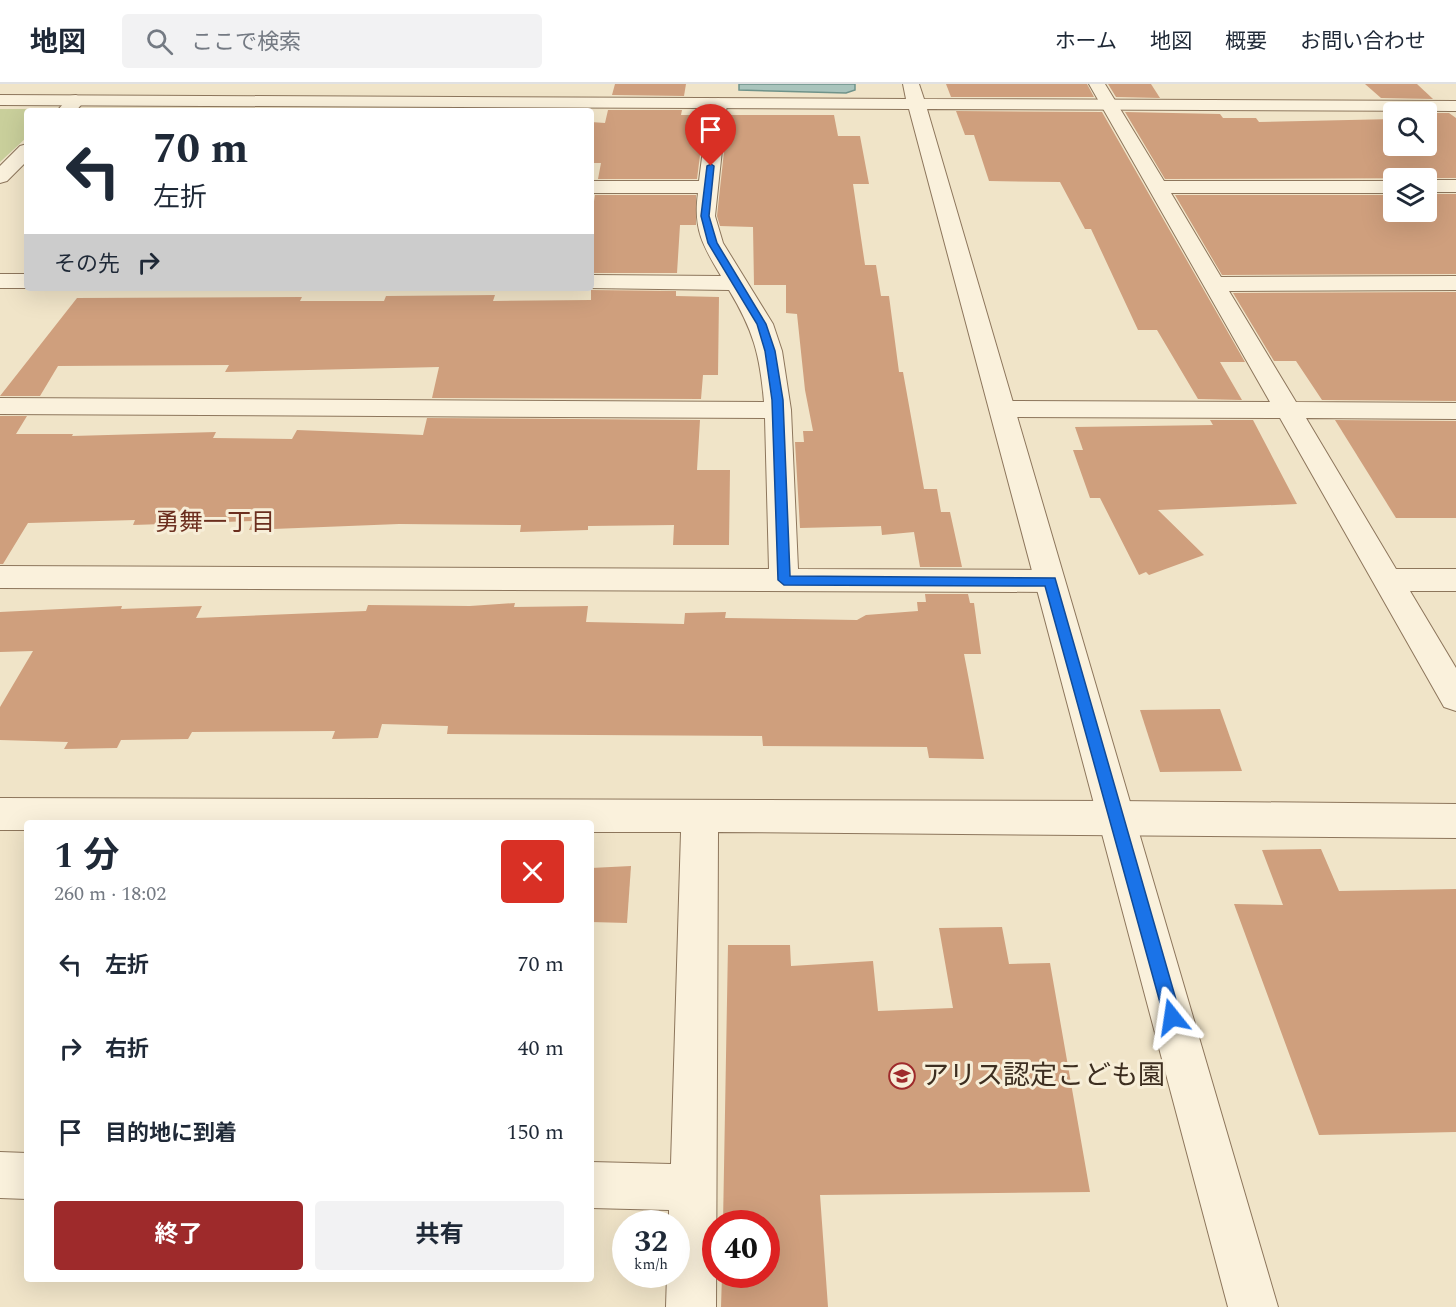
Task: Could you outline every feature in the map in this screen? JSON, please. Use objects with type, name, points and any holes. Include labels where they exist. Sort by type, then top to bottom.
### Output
[{"type":"street","points":[[914,94],[1253,1307]]},
{"type":"street","points":[[0,100],[71,106],[718,103],[914,94],[1103,94],[1456,106]]},
{"type":"street","points":[[1103,94],[1456,697]]},
{"type":"street","points":[[718,103],[705,216],[712,243],[761,324],[770,351],[778,410],[784,580]]},
{"type":"street","points":[[0,177],[24,153]]},
{"type":"street","points":[[1156,187],[1383,186]]},
{"type":"street","points":[[1437,186],[1456,186]]},
{"type":"street","points":[[594,187],[708,187]]},
{"type":"street","points":[[0,281],[24,281]]},
{"type":"street","points":[[594,282],[736,283]]},
{"type":"street","points":[[1213,284],[1456,284]]},
{"type":"street","points":[[0,406],[778,410]]},
{"type":"street","points":[[1002,409],[1456,411]]},
{"type":"street","points":[[0,577],[1050,581]]},
{"type":"street","points":[[1387,580],[1456,580]]},
{"type":"street","points":[[0,814],[1116,817],[1456,821]]},
{"type":"street","points":[[691,1307],[700,816]]},
{"type":"street","points":[[0,1175],[24,1176]]},
{"type":"street","points":[[594,1185],[693,1187]]},
{"type":"green space","points":[[0,109],[24,109],[24,140],[0,162]]},
{"type":"water","points":[[739,84],[855,84],[855,90],[846,93],[739,90]]},
{"type":"building","points":[[615,84],[686,84],[684,96],[612,95]]},
{"type":"building","points":[[946,84],[1087,84],[1094,97],[951,97]]},
{"type":"building","points":[[1108,84],[1151,84],[1160,98],[1116,97]]},
{"type":"building","points":[[1365,84],[1417,84],[1433,99],[1381,98]]},
{"type":"building","points":[[608,110],[682,110],[681,115],[705,115],[697,179],[598,179],[601,163],[594,163],[594,122],[605,123]]},
{"type":"building","points":[[956,111],[1102,112],[1245,362],[1220,362],[1242,400],[1198,399],[1157,330],[1138,330],[1091,229],[1085,229],[1060,182],[989,181],[974,135],[965,135]]},
{"type":"building","points":[[1125,112],[1220,114],[1223,118],[1256,118],[1259,122],[1383,119],[1383,156],[1437,156],[1437,113],[1449,113],[1456,118],[1456,178],[1437,178],[1437,168],[1383,168],[1383,178],[1165,179]]},
{"type":"building","points":[[728,115],[834,115],[838,136],[860,136],[869,184],[853,184],[865,265],[876,265],[881,296],[889,296],[899,372],[903,372],[924,489],[937,489],[941,512],[950,512],[962,567],[920,567],[914,532],[882,535],[881,526],[800,528],[795,442],[804,442],[803,431],[813,431],[805,390],[797,314],[786,313],[786,285],[754,285],[753,227],[720,226],[717,216]]},
{"type":"building","points":[[1437,194],[1456,194],[1456,274],[1222,275],[1175,195],[1383,195],[1383,222],[1437,222]]},
{"type":"building","points":[[595,195],[696,195],[696,225],[680,225],[677,273],[594,273]]},
{"type":"building","points":[[594,290],[676,291],[676,296],[719,297],[718,375],[703,375],[701,399],[432,398],[439,367],[225,372],[229,365],[58,366],[40,396],[0,396],[77,298],[302,297],[300,301],[384,301],[386,296],[495,295],[493,301],[591,300],[591,291]]},
{"type":"building","points":[[1456,292],[1456,401],[1322,400],[1296,361],[1274,361],[1233,293]]},
{"type":"building","points":[[0,416],[27,416],[16,434],[73,434],[72,436],[216,432],[213,438],[292,439],[297,430],[423,435],[427,418],[700,420],[697,470],[730,470],[729,545],[673,545],[674,525],[588,526],[588,530],[520,532],[521,525],[399,524],[249,530],[253,521],[133,525],[135,520],[28,523],[3,564],[0,564]]},
{"type":"building","points":[[1210,420],[1253,420],[1297,504],[1158,510],[1204,555],[1149,575],[1146,572],[1139,575],[1100,498],[1090,498],[1073,450],[1083,450],[1075,427],[1213,425]]},
{"type":"building","points":[[1335,420],[1456,421],[1456,518],[1396,518]]},
{"type":"building","points":[[925,594],[968,594],[970,603],[974,603],[981,654],[964,654],[984,759],[929,758],[927,747],[763,746],[762,736],[447,734],[448,726],[382,724],[378,738],[332,739],[335,731],[192,732],[188,739],[121,740],[117,748],[64,749],[68,742],[0,740],[0,707],[33,651],[0,652],[0,612],[122,606],[121,609],[202,606],[196,618],[366,611],[368,605],[470,606],[515,603],[514,607],[588,606],[586,622],[684,624],[685,613],[726,612],[725,618],[857,620],[866,615],[918,611],[917,602],[926,602]]},
{"type":"building","points":[[1220,709],[1242,771],[1160,772],[1140,710]]},
{"type":"building","points":[[1321,849],[1339,891],[1456,889],[1456,1132],[1319,1135],[1234,904],[1283,905],[1262,850]]},
{"type":"building","points":[[631,866],[627,923],[594,922],[594,868]]},
{"type":"building","points":[[1002,927],[1009,964],[1050,963],[1090,1192],[820,1195],[828,1307],[721,1307],[722,1288],[780,1288],[780,1210],[723,1210],[728,945],[790,945],[791,966],[873,961],[878,1011],[953,1008],[939,928]]},
{"type":"place","name":"アリス認定こども園","points":[[902,1076]]},
{"type":"district","name":"勇舞一丁目","points":[[215,523]]},
{"type":"route","points":[[711,166],[705,216],[712,243],[761,324],[770,351],[777,400],[784,580],[1050,581],[1172,1017]]}]
